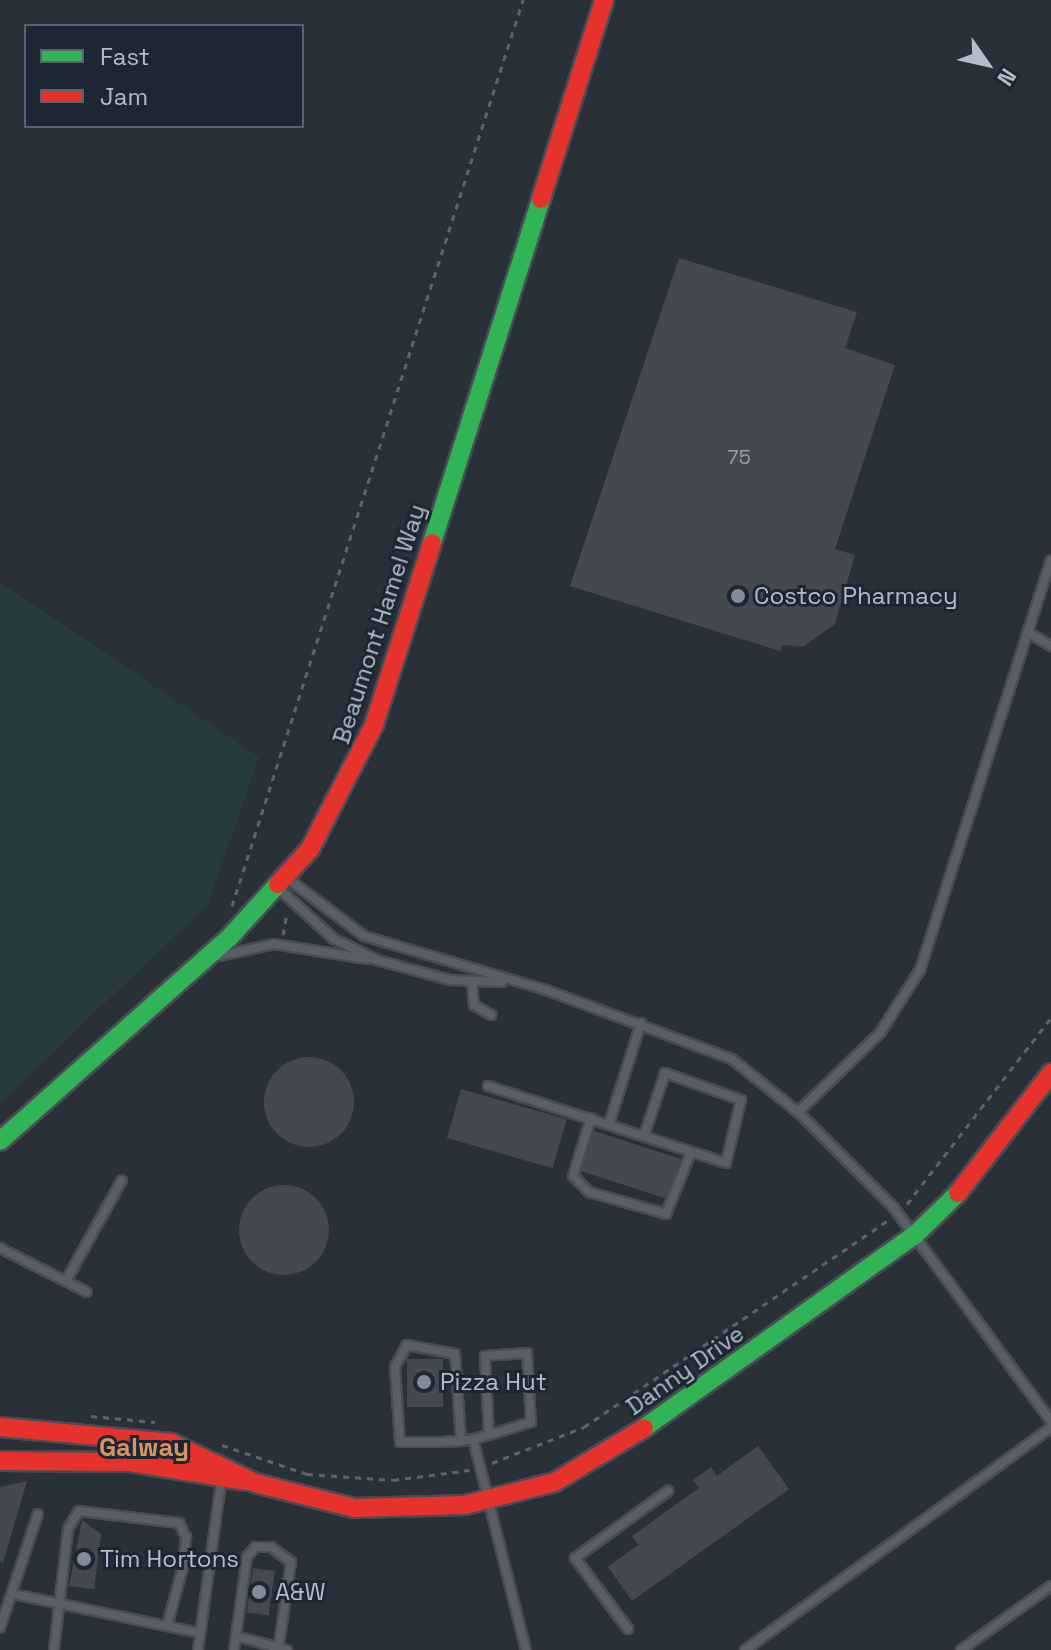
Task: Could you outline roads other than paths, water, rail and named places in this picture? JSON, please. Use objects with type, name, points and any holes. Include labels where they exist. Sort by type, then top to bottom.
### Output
[{"type":"street","name":"Beaumont Hamel Way","points":[[0,1141],[197,968],[282,883],[330,818],[374,725],[604,0]]},
{"type":"street","name":"Danny Drive","points":[[0,1461],[130,1462],[255,1483],[365,1509],[489,1500],[555,1482],[603,1456],[915,1235],[977,1174],[1051,1073]]},
{"type":"street","name":"Danny Drive","points":[[0,1427],[172,1443],[255,1483]]},
{"type":"lane","points":[[798,1112],[880,1033],[920,970],[1051,560]]},
{"type":"lane","points":[[1027,632],[1051,646]]},
{"type":"lane","points":[[282,883],[334,939],[377,960]]},
{"type":"lane","points":[[282,883],[364,936],[641,1023],[732,1059],[798,1112],[915,1235],[1051,1421]]},
{"type":"lane","points":[[197,968],[262,944],[377,960],[472,984],[510,981]]},
{"type":"lane","points":[[472,984],[474,1005],[491,1015]]},
{"type":"lane","points":[[609,1124],[641,1023]]},
{"type":"lane","points":[[488,1086],[726,1163],[741,1100],[665,1073],[644,1136]]},
{"type":"lane","points":[[591,1118],[573,1176],[589,1192],[666,1214],[691,1152]]},
{"type":"lane","points":[[66,1281],[122,1180]]},
{"type":"lane","points":[[0,1248],[87,1292]]},
{"type":"lane","points":[[461,1441],[455,1354],[407,1345],[395,1367],[400,1442],[461,1441],[489,1435],[531,1422],[527,1353],[485,1356],[489,1435]]},
{"type":"lane","points":[[745,1650],[1051,1428]]},
{"type":"lane","points":[[473,1439],[526,1650]]},
{"type":"lane","points":[[198,1650],[221,1479]]},
{"type":"lane","points":[[628,1629],[575,1558],[668,1491]]},
{"type":"lane","points":[[0,1628],[7,1598],[38,1514]]},
{"type":"lane","points":[[54,1650],[72,1516],[179,1523],[186,1537],[183,1567],[167,1626]]},
{"type":"lane","points":[[234,1650],[247,1557],[255,1547],[271,1547],[291,1562],[283,1647],[236,1636]]},
{"type":"lane","points":[[961,1650],[1051,1586]]},
{"type":"lane","points":[[7,1598],[200,1633]]},
{"type":"place","name":"Costco Pharmacy","points":[[738,596]]},
{"type":"place","name":"Pizza Hut","points":[[424,1382]]},
{"type":"place","name":"Tim Hortons","points":[[84,1559]]},
{"type":"place","name":"A&W","points":[[259,1592]]},
{"type":"district","name":"Galway","points":[[144,1448]]}]
